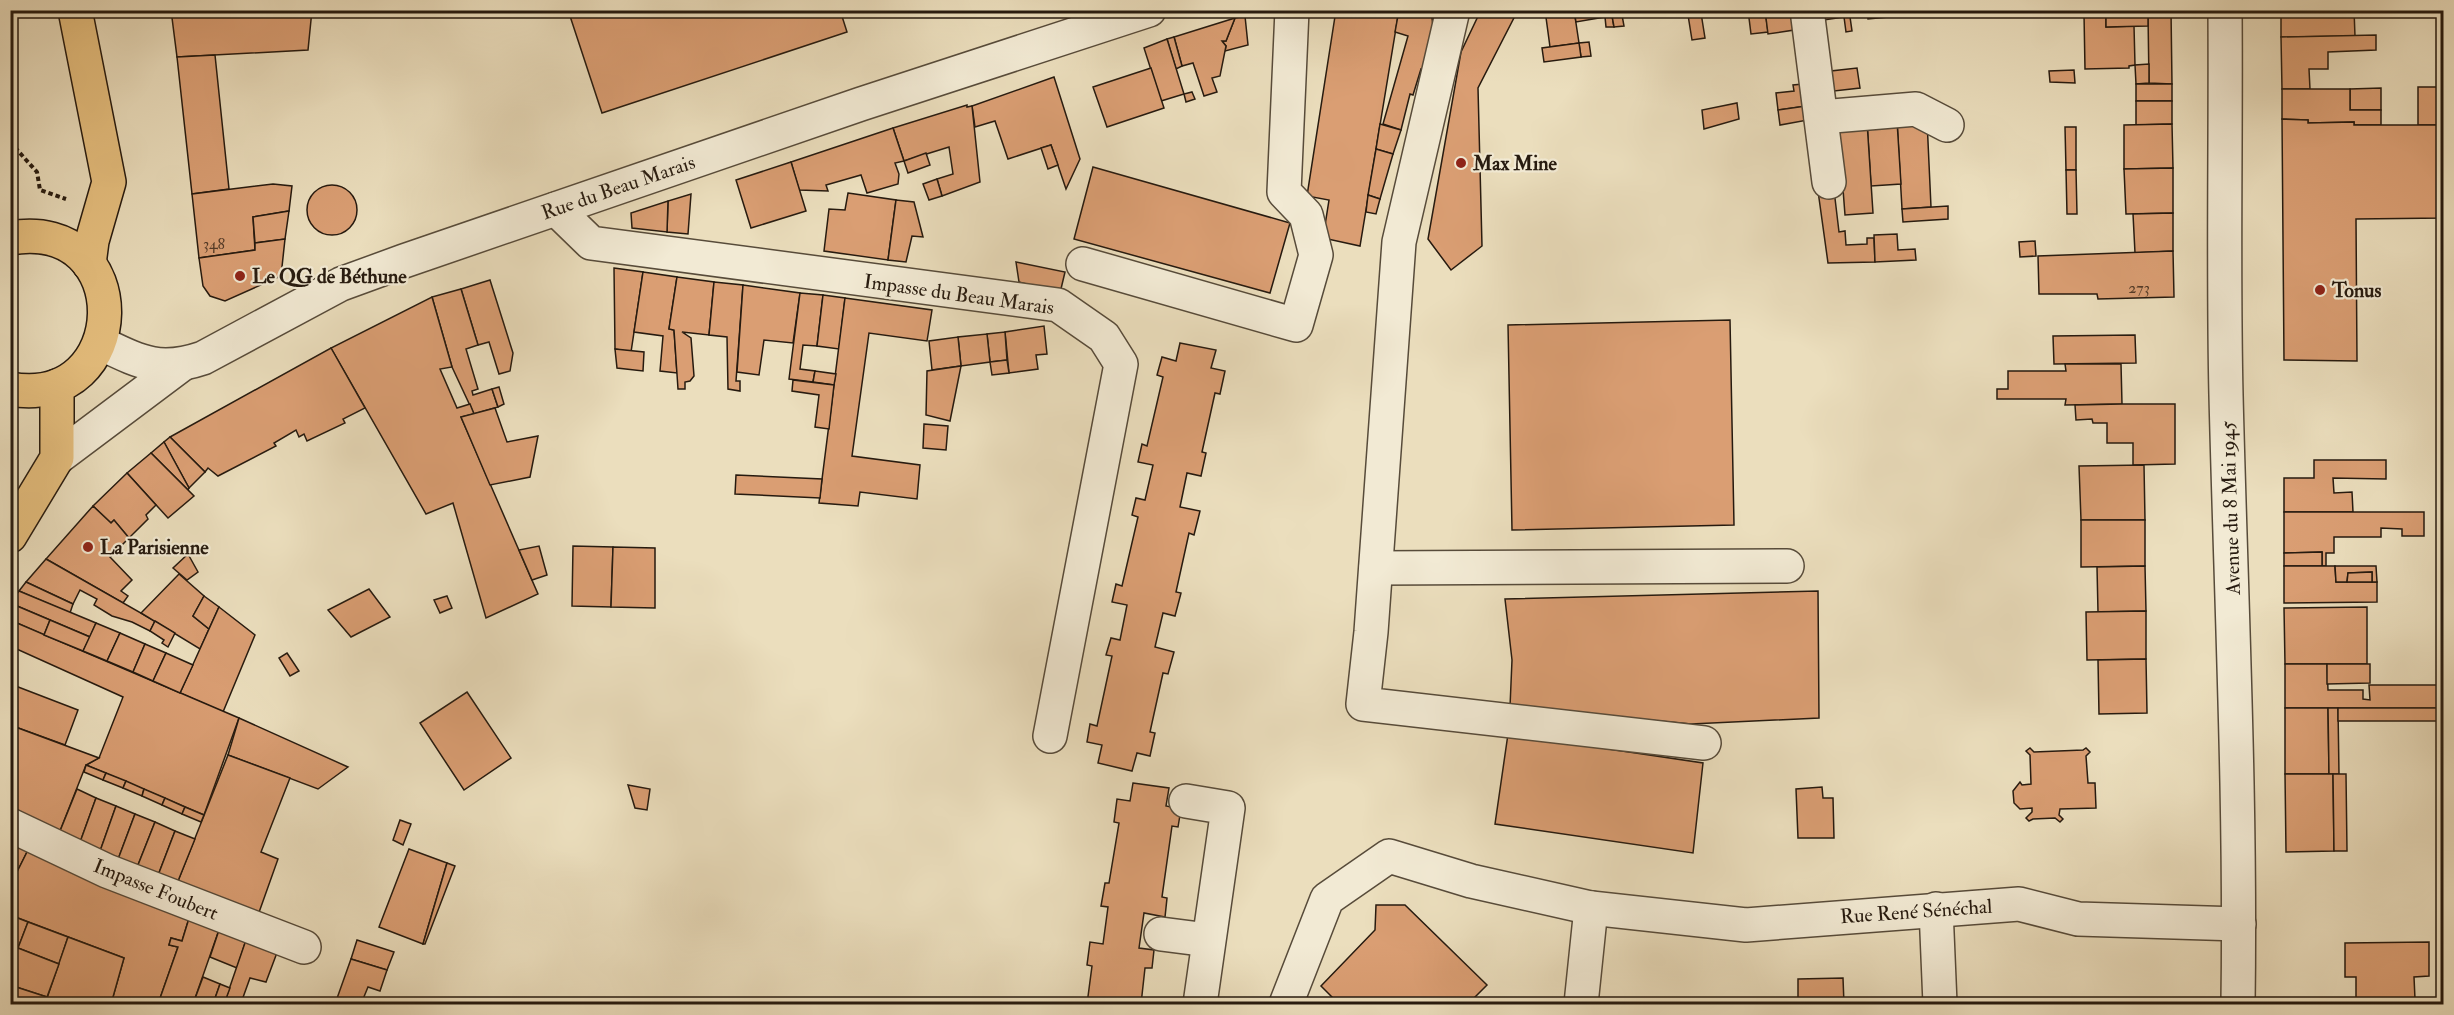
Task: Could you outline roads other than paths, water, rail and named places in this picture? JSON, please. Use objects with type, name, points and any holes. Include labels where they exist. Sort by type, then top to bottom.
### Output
[{"type":"main road","points":[[75,10],[109,182],[89,264]]},
{"type":"main road","points":[[10,238],[28,235],[51,238],[72,248],[89,264],[100,281],[106,302],[105,323],[100,343],[89,361],[74,375],[57,386],[35,391],[10,389]]},
{"type":"main road","points":[[10,536],[57,458],[57,386]]},
{"type":"street","name":"Rue du Beau Marais","points":[[100,343],[138,361],[159,365],[182,365],[203,358],[341,284],[861,104],[1149,10]]},
{"type":"street","points":[[1083,264],[1296,324],[1316,255],[1306,214],[1284,192],[1292,10]]},
{"type":"street","points":[[1453,10],[1399,242],[1376,568],[1363,704],[1704,743]]},
{"type":"street","points":[[1808,10],[1828,182]]},
{"type":"street","name":"Avenue du 8 Mai 1945","points":[[2225,10],[2226,393],[2235,666],[2238,1005]]},
{"type":"street","points":[[1821,117],[1916,109],[1947,125]]},
{"type":"street","name":"Impasse du Beau Marais","points":[[556,209],[591,243],[1058,305],[1104,337],[1121,364],[1050,736]]},
{"type":"street","points":[[57,458],[182,365]]},
{"type":"street","points":[[1376,568],[1787,566]]},
{"type":"street","points":[[1186,801],[1228,808],[1200,1005]]},
{"type":"street","name":"Impasse Foubert","points":[[10,825],[107,872],[304,947]]},
{"type":"street","name":"Rue René Sénéchal","points":[[1286,1005],[1327,899],[1389,856],[1471,881],[1592,908],[1746,925],[2019,904],[2078,919],[2239,924]]},
{"type":"street","points":[[1581,1005],[1592,908]]},
{"type":"street","points":[[1936,909],[1940,1005]]},
{"type":"street","points":[[1161,933],[1208,940]]},
{"type":"place","name":"Max Mine","points":[[1461,163]]},
{"type":"place","name":"Le QG de Béthune","points":[[240,276]]},
{"type":"place","name":"Tonus","points":[[2320,290]]},
{"type":"place","name":"La Parisienne","points":[[88,547]]}]
